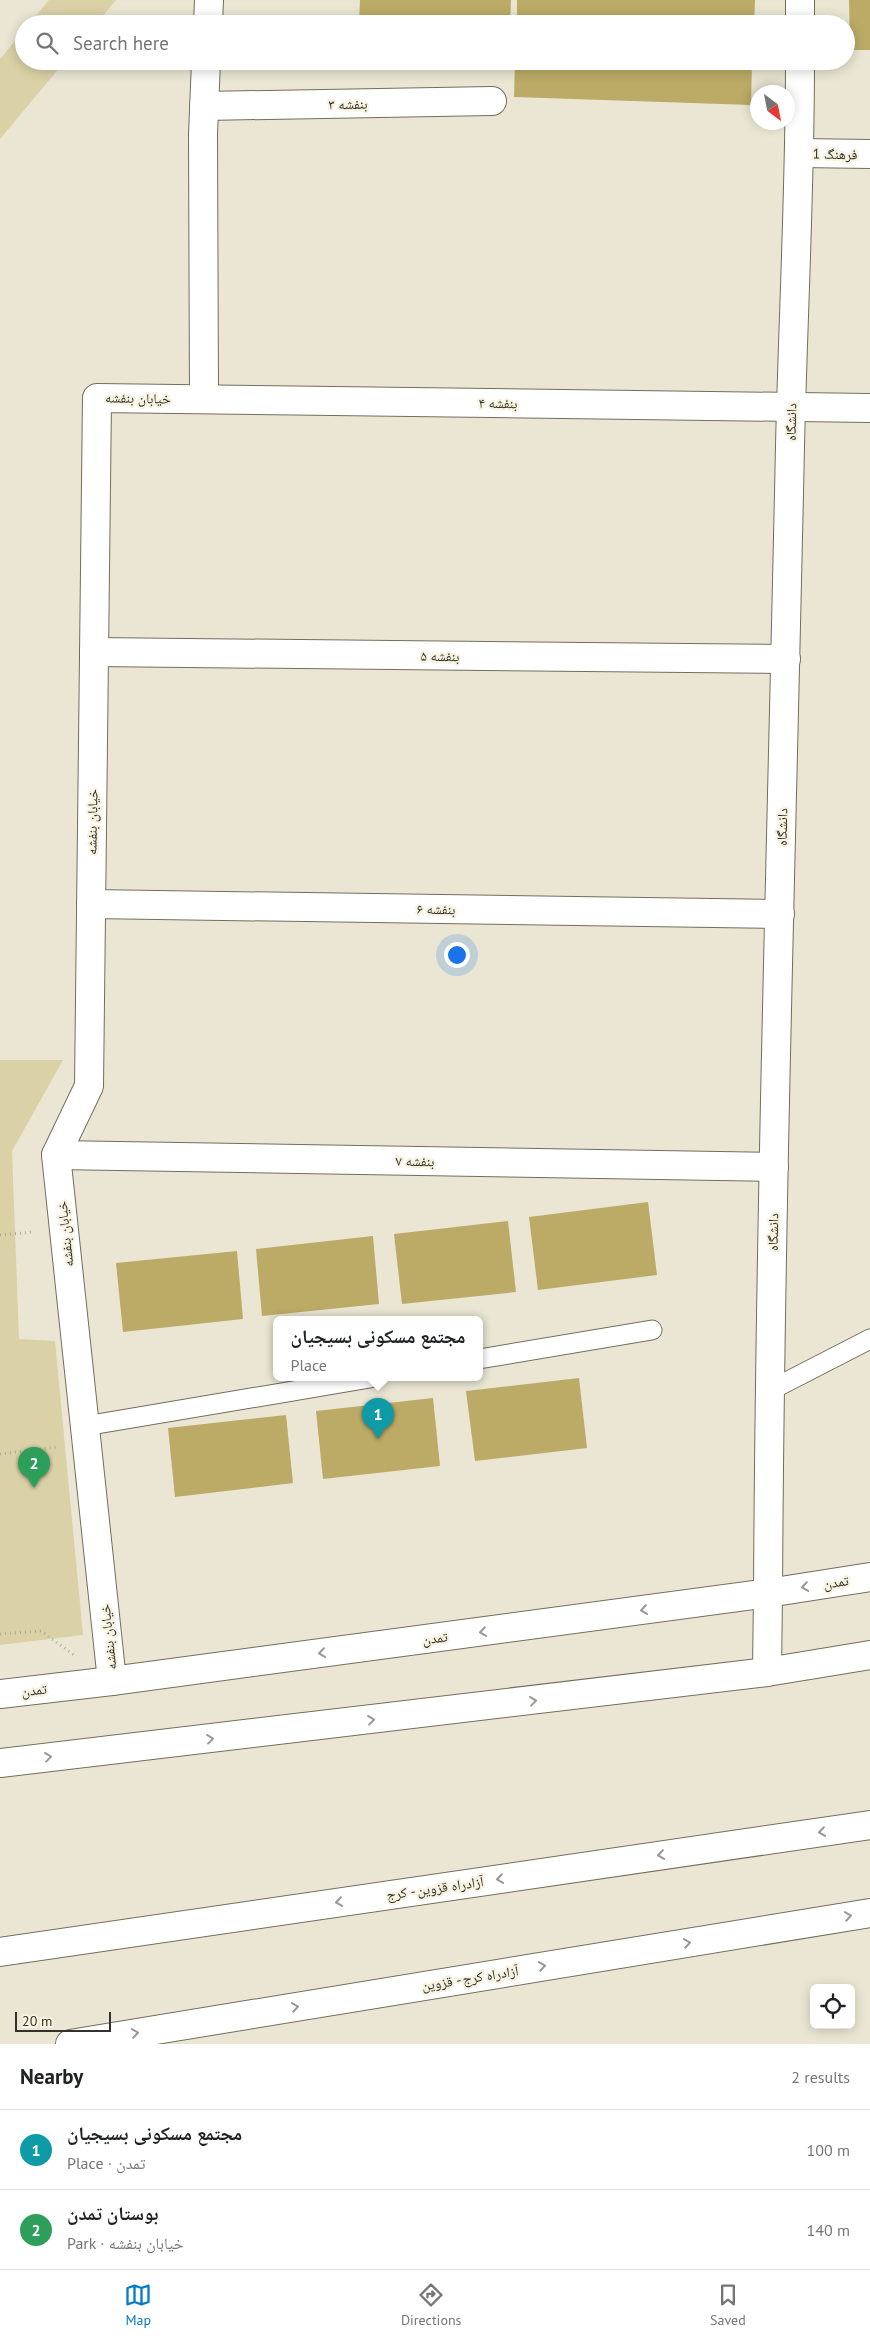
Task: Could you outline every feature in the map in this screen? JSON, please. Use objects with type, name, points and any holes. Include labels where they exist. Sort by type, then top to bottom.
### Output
[{"type":"main road","points":[[208,15],[209,0]]},
{"type":"main road","points":[[800,0],[800,15]]},
{"type":"main road","points":[[204,399],[206,70]]},
{"type":"main road","name":"دانشگاه","points":[[767,1672],[769,1391],[791,406],[800,153],[800,70]]},
{"type":"main road","name":"بنفشه ۳","points":[[204,106],[492,101]]},
{"type":"main road","name":"فرهنگ 1","points":[[800,153],[870,154]]},
{"type":"main road","name":"خیابان بنفشه","points":[[112,1681],[56,1154],[89,1086],[97,398],[204,399]]},
{"type":"main road","name":"بنفشه ۴","points":[[204,399],[870,408]]},
{"type":"main road","name":"بنفشه ۵","points":[[94,652],[786,659]]},
{"type":"main road","name":"بنفشه ۶","points":[[91,904],[780,914]]},
{"type":"main road","name":"بنفشه ۷","points":[[56,1154],[774,1166]]},
{"type":"main road","name":"تمدن","points":[[0,1694],[112,1681],[768,1593],[870,1577]]},
{"type":"main road","points":[[0,1763],[767,1672],[870,1655]]},
{"type":"main road","name":"آزادراه قزوین - کرج","points":[[0,1952],[870,1825]]},
{"type":"main road","name":"آزادراه کرج - قزوین","points":[[70,2044],[870,1913]]},
{"type":"lane","points":[[483,1358],[652,1330]]},
{"type":"lane","points":[[769,1391],[870,1339]]},
{"type":"lane","points":[[86,1435],[355,1381]]},
{"type":"path","points":[[0,1454],[86,1435]]},
{"type":"path","points":[[0,1634],[41,1631],[112,1681]]},
{"type":"shaded area","points":[[49,0],[116,0],[104,15],[36,15]]},
{"type":"shaded area","points":[[15,41],[15,70],[58,70],[0,139],[0,59]]},
{"type":"shaded area","points":[[0,1060],[63,1060],[12,1151],[19,1339],[55,1341],[83,1635],[0,1645]]},
{"type":"building","points":[[360,0],[511,0],[510,15],[359,15]]},
{"type":"building","points":[[517,0],[755,0],[754,15],[517,15]]},
{"type":"building","points":[[849,0],[870,0],[870,50],[855,50],[855,15],[849,15]]},
{"type":"building","points":[[515,70],[752,70],[750,105],[514,97]]},
{"type":"building","points":[[648,1202],[657,1275],[538,1290],[529,1217]]},
{"type":"building","points":[[508,1221],[516,1292],[402,1304],[394,1234]]},
{"type":"building","points":[[373,1236],[379,1304],[262,1316],[256,1249]]},
{"type":"building","points":[[237,1251],[243,1319],[123,1332],[116,1263]]},
{"type":"building","points":[[579,1378],[587,1448],[475,1461],[466,1391]]},
{"type":"building","points":[[433,1398],[440,1466],[323,1479],[316,1411]]},
{"type":"building","points":[[286,1415],[293,1483],[175,1497],[168,1428]]},
{"type":"place","name":"مجتمع مسکونی بسیجیان","points":[[378,1439]]},
{"type":"place","name":"بوستان تمدن","points":[[34,1488]]}]
